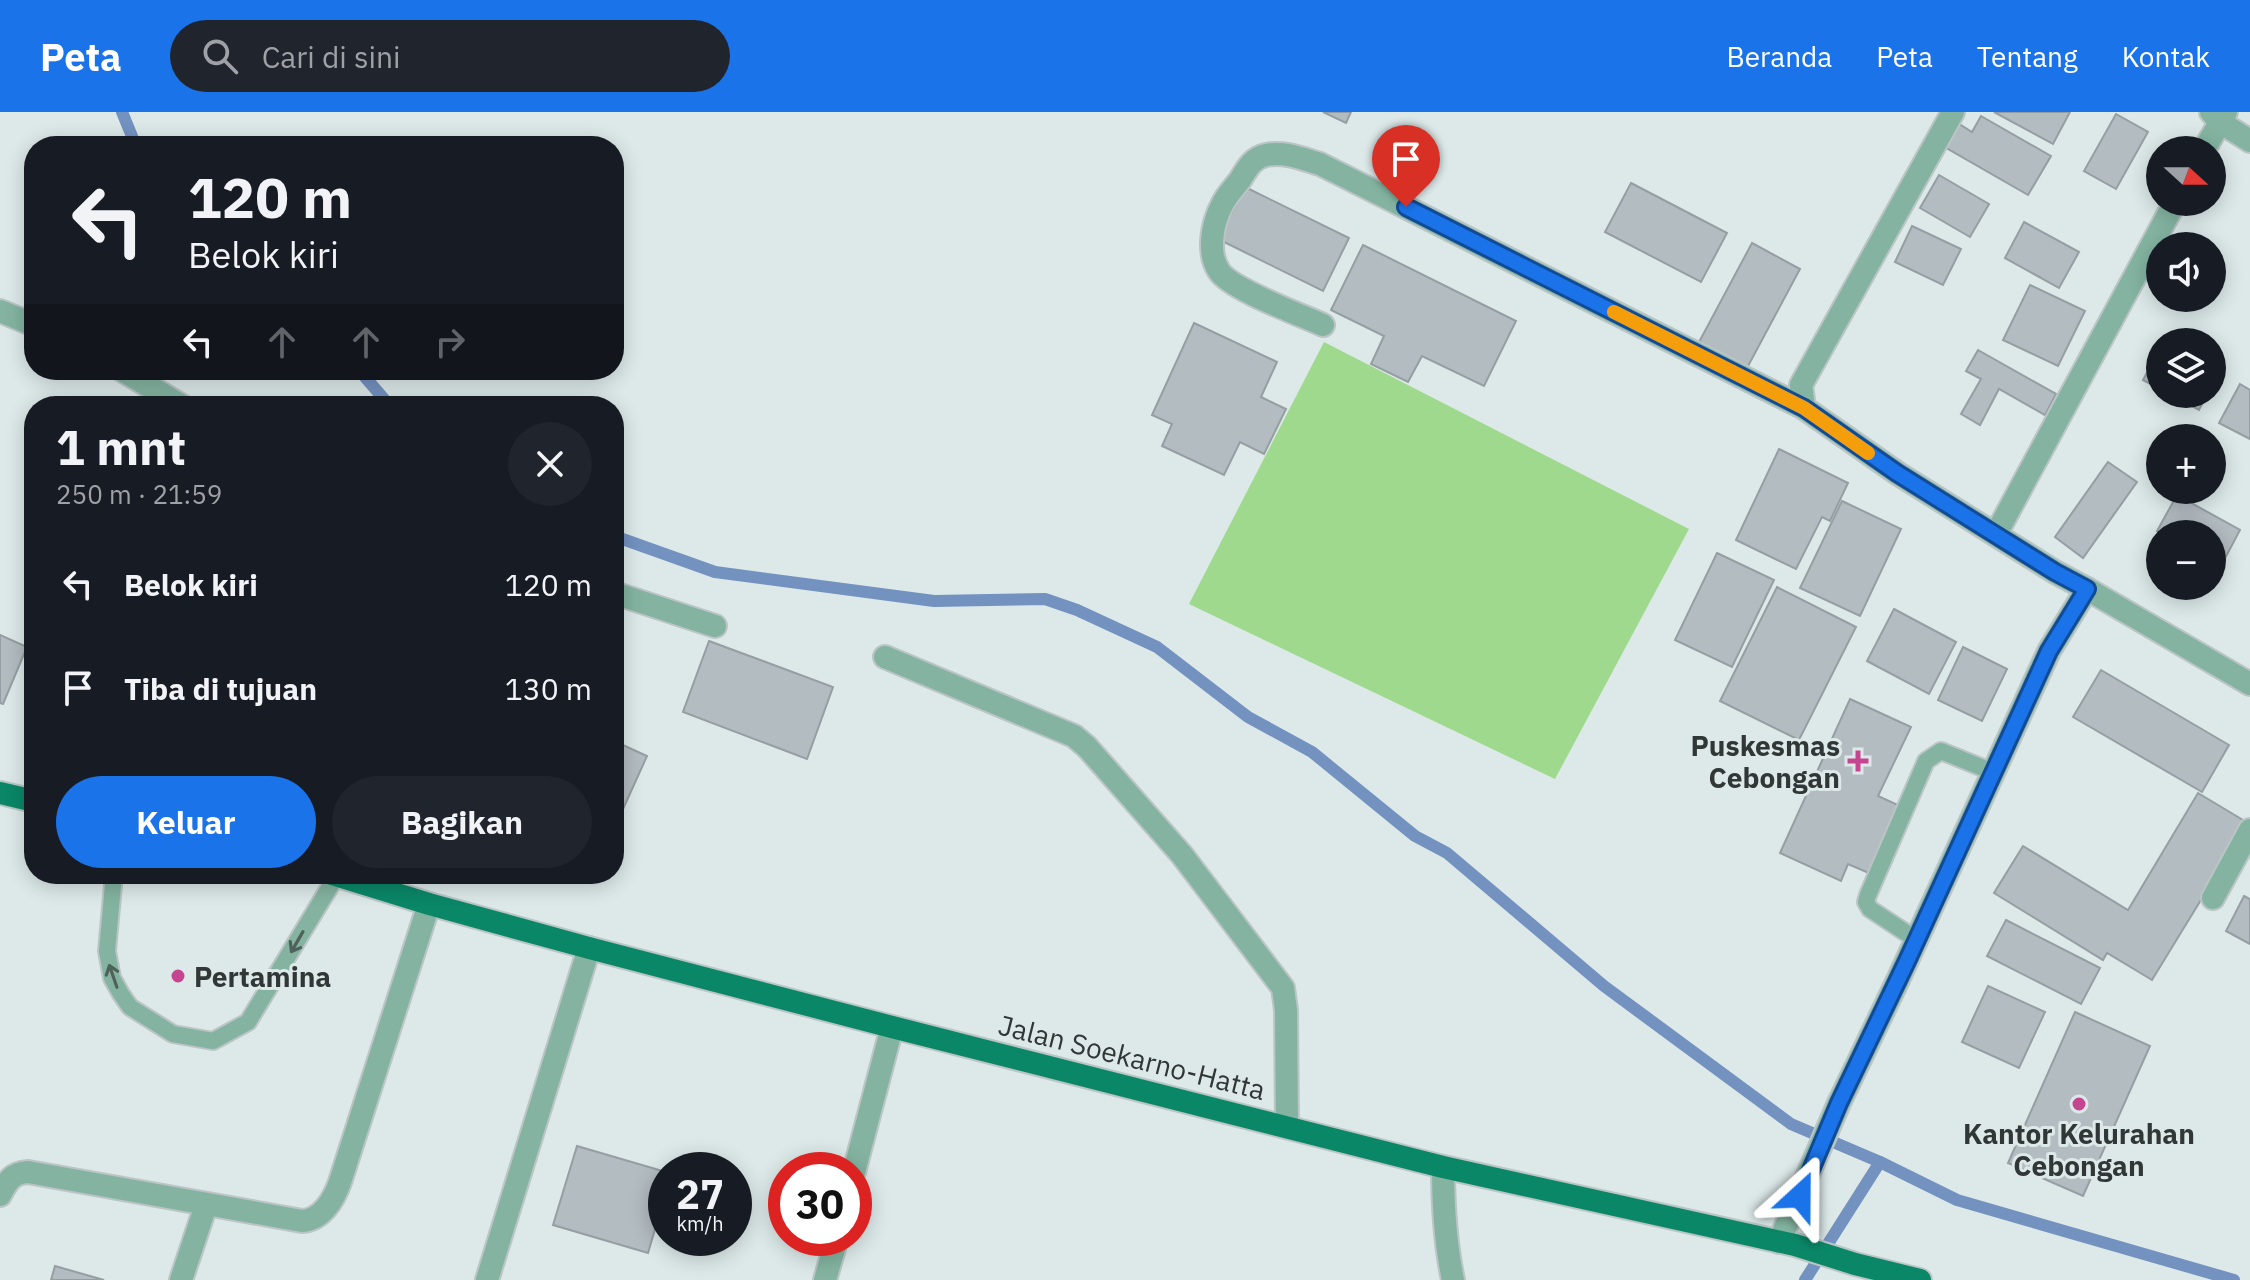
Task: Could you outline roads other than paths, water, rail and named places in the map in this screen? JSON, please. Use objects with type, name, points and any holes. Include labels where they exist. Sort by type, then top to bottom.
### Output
[{"type":"main road","points":[[0,793],[24,799]]},
{"type":"main road","name":"Jalan Soekarno-Hatta","points":[[366,884],[589,948],[892,1027],[1443,1167],[1787,1243],[1920,1280]]},
{"type":"street","points":[[1804,408],[1801,385],[1953,112]]},
{"type":"street","points":[[2210,136],[2219,115],[2250,141]]},
{"type":"street","points":[[1323,325],[1243,288],[1220,274],[1215,263],[1211,252],[1214,228],[1222,205],[1253,160],[1264,156],[1296,157],[1320,164],[1804,408],[1897,473],[2055,572],[2250,684]]},
{"type":"street","points":[[1996,534],[2167,216]]},
{"type":"street","points":[[0,311],[24,321]]},
{"type":"street","points":[[139,380],[165,396]]},
{"type":"street","points":[[1787,1243],[1839,1103],[2049,651],[2087,589]]},
{"type":"street","points":[[624,596],[715,626]]},
{"type":"street","points":[[885,657],[1074,736],[1182,855],[1283,988],[1287,1127]]},
{"type":"street","points":[[2213,898],[2250,830]]},
{"type":"street","points":[[0,1195],[8,1179],[28,1172],[307,1221],[319,1215],[332,1201],[345,1168],[429,904]]},
{"type":"street","points":[[487,1280],[589,948]]},
{"type":"street","points":[[859,1152],[892,1027]]},
{"type":"street","points":[[1443,1167],[1446,1247],[1453,1280]]},
{"type":"street","points":[[181,1280],[206,1205]]},
{"type":"street","points":[[825,1280],[832,1256]]},
{"type":"lane","points":[[1917,940],[1870,909],[1866,902],[1926,761],[1941,751],[1993,772]]},
{"type":"lane","points":[[113,884],[107,951],[112,978],[121,994],[130,1007],[173,1034],[213,1041],[248,1022],[328,884]]},
{"type":"waterway","points":[[122,112],[132,136]]},
{"type":"waterway","points":[[368,380],[381,396]]},
{"type":"waterway","points":[[624,540],[715,572],[934,601],[1045,599],[1077,610],[1157,647],[1248,717],[1312,752],[1415,836],[1447,853],[1604,986],[1791,1124],[1880,1162],[1957,1200],[2234,1280]]},
{"type":"waterway","points":[[1805,1280],[1880,1162]]},
{"type":"place","name":"Puskesmas Cebongan","points":[[1858,761]]},
{"type":"place","name":"Pertamina","points":[[178,976]]},
{"type":"place","name":"Kantor Kelurahan Cebongan","points":[[2079,1104]]}]
